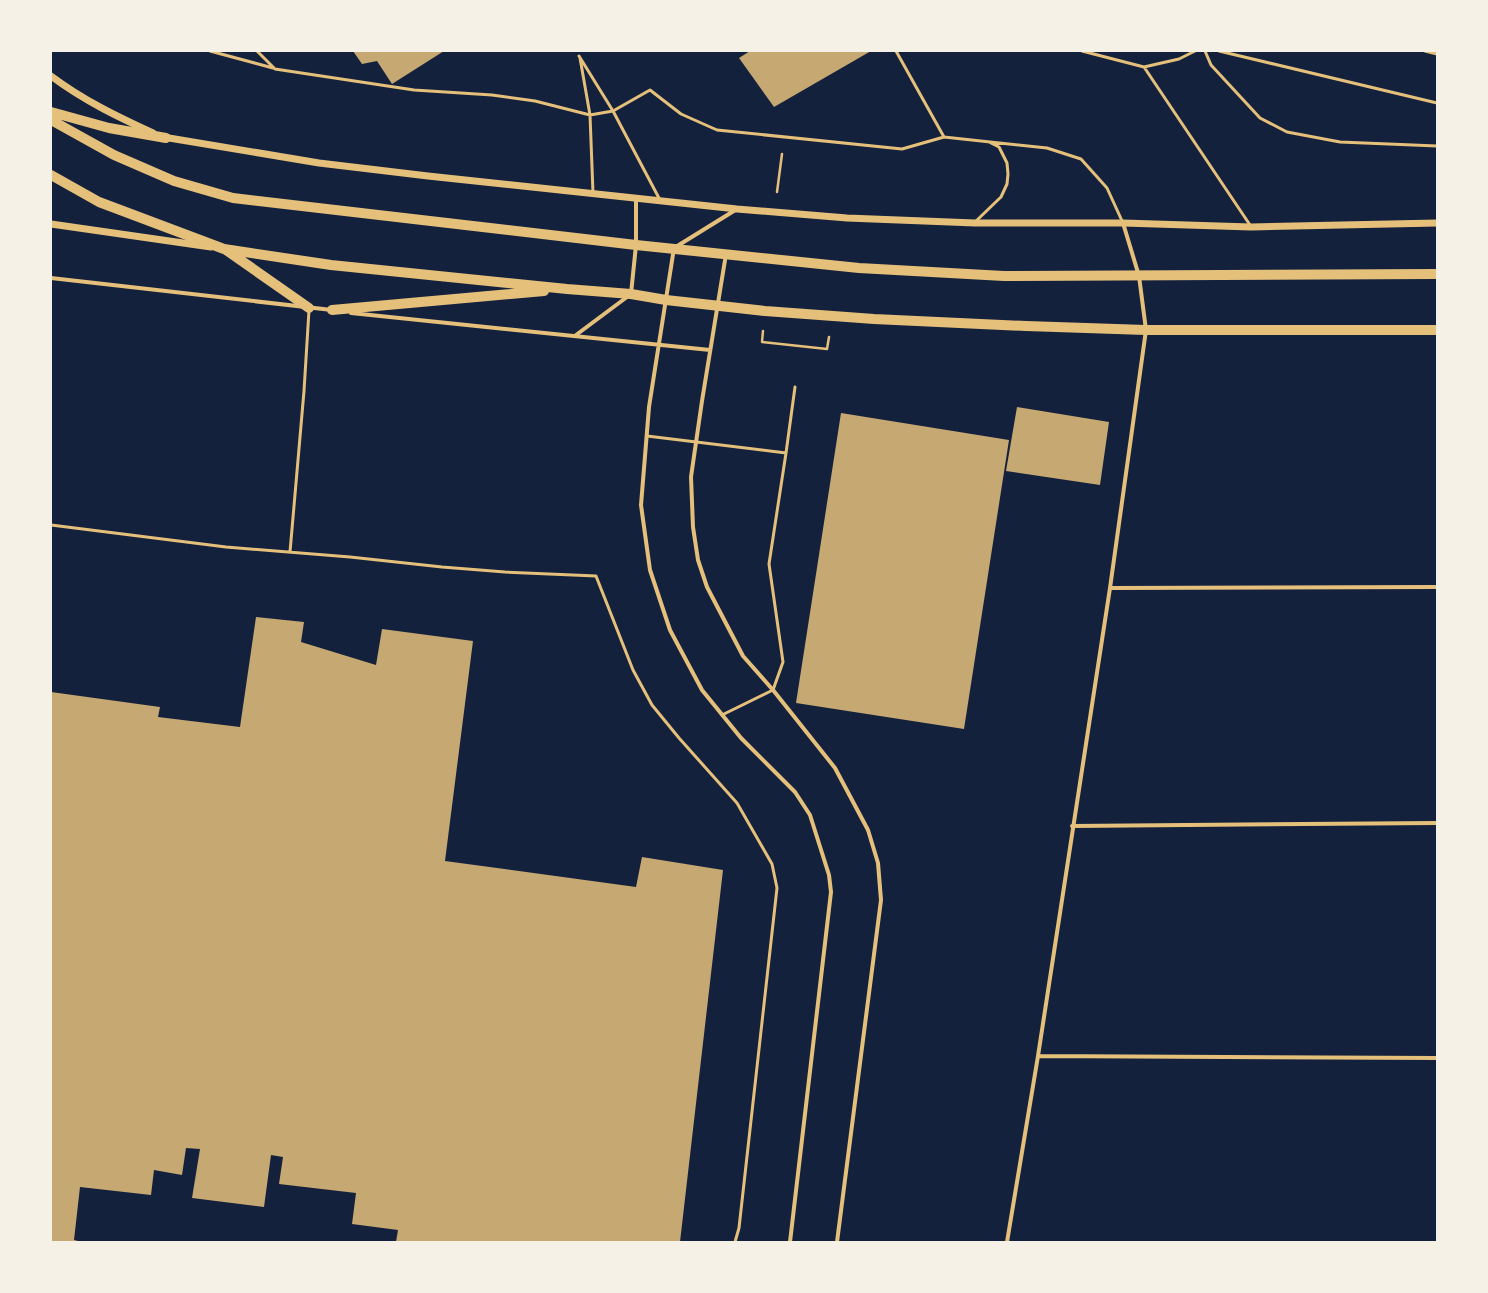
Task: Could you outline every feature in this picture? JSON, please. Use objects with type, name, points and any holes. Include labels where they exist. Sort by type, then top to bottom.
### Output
[{"type":"main road","points":[[51,112],[109,128],[166,138]]},
{"type":"main road","points":[[51,120],[114,155],[168,178],[233,198],[636,245],[859,268],[1004,276],[1437,274]]},
{"type":"main road","points":[[51,175],[99,202],[224,249],[331,265],[631,294],[717,306],[874,319],[1146,330],[1437,330]]},
{"type":"main road","points":[[224,249],[309,308]]},
{"type":"main road","points":[[332,310],[567,289]]},
{"type":"street","points":[[51,76],[82,98],[125,120],[166,138],[319,163],[737,209],[847,218],[975,223],[1123,222],[1251,227],[1437,223]]},
{"type":"street","points":[[576,336],[631,294],[636,245],[636,198]]},
{"type":"street","points":[[737,209],[674,248],[650,407],[641,505],[650,570],[670,630],[702,690],[741,738],[795,792],[810,816],[829,875],[831,892],[790,1242]]},
{"type":"street","points":[[1007,1242],[1038,1056],[1072,826],[1110,588],[1146,330],[1139,276],[1123,222]]},
{"type":"street","points":[[51,224],[224,249]]},
{"type":"street","points":[[726,254],[691,477],[693,527],[698,560],[707,588],[743,656],[773,690],[835,768],[868,830],[878,863],[881,900],[837,1242]]},
{"type":"street","points":[[51,278],[440,323],[710,350]]},
{"type":"street","points":[[1110,588],[1437,587]]},
{"type":"street","points":[[1072,826],[1437,823]]},
{"type":"street","points":[[1038,1056],[1437,1058]]},
{"type":"lane","points":[[210,51],[275,69],[414,90],[492,95],[536,101],[590,115],[613,111],[650,90],[680,114],[718,130],[902,148],[944,137],[986,140],[1047,148],[1081,159],[1107,188],[1123,222]]},
{"type":"lane","points":[[257,51],[275,69]]},
{"type":"lane","points":[[896,51],[944,137]]},
{"type":"lane","points":[[1082,51],[1144,67],[1179,59],[1195,51]]},
{"type":"lane","points":[[1205,51],[1211,65],[1260,118],[1287,132],[1340,142],[1437,146]]},
{"type":"lane","points":[[1219,51],[1437,103]]},
{"type":"lane","points":[[1425,51],[1437,54]]},
{"type":"lane","points":[[593,193],[590,115],[579,56],[613,111],[660,200]]},
{"type":"lane","points":[[1144,67],[1251,227]]},
{"type":"lane","points":[[975,223],[1001,197],[1007,184],[1007,163],[999,147],[986,140]]},
{"type":"lane","points":[[290,552],[304,391],[309,308]]},
{"type":"lane","points":[[722,715],[773,690],[783,662],[769,564],[795,387]]},
{"type":"lane","points":[[647,436],[786,453]]},
{"type":"lane","points":[[51,525],[226,547],[505,572],[596,576],[633,670],[652,705],[679,738],[737,803],[772,864],[776,888],[739,1228],[735,1242]]},
{"type":"path","points":[[778,188],[783,136]]},
{"type":"path","points":[[762,342],[828,349],[829,334]]},
{"type":"building","points":[[353,51],[444,51],[392,84],[377,61],[362,64]]},
{"type":"building","points":[[750,51],[871,51],[774,107],[739,58]]},
{"type":"building","points":[[1017,407],[1109,422],[1100,485],[1006,471]]},
{"type":"building","points":[[841,413],[1009,440],[964,729],[796,703]]},
{"type":"building","points":[[256,617],[304,622],[301,642],[376,665],[382,629],[473,641],[445,861],[636,887],[642,857],[723,870],[680,1242],[396,1242],[398,1230],[352,1224],[356,1193],[279,1184],[283,1157],[271,1155],[264,1207],[192,1198],[200,1149],[186,1148],[182,1175],[154,1170],[151,1195],[80,1187],[74,1240],[78,1242],[51,1242],[51,692],[160,707],[158,717],[240,727]]}]
